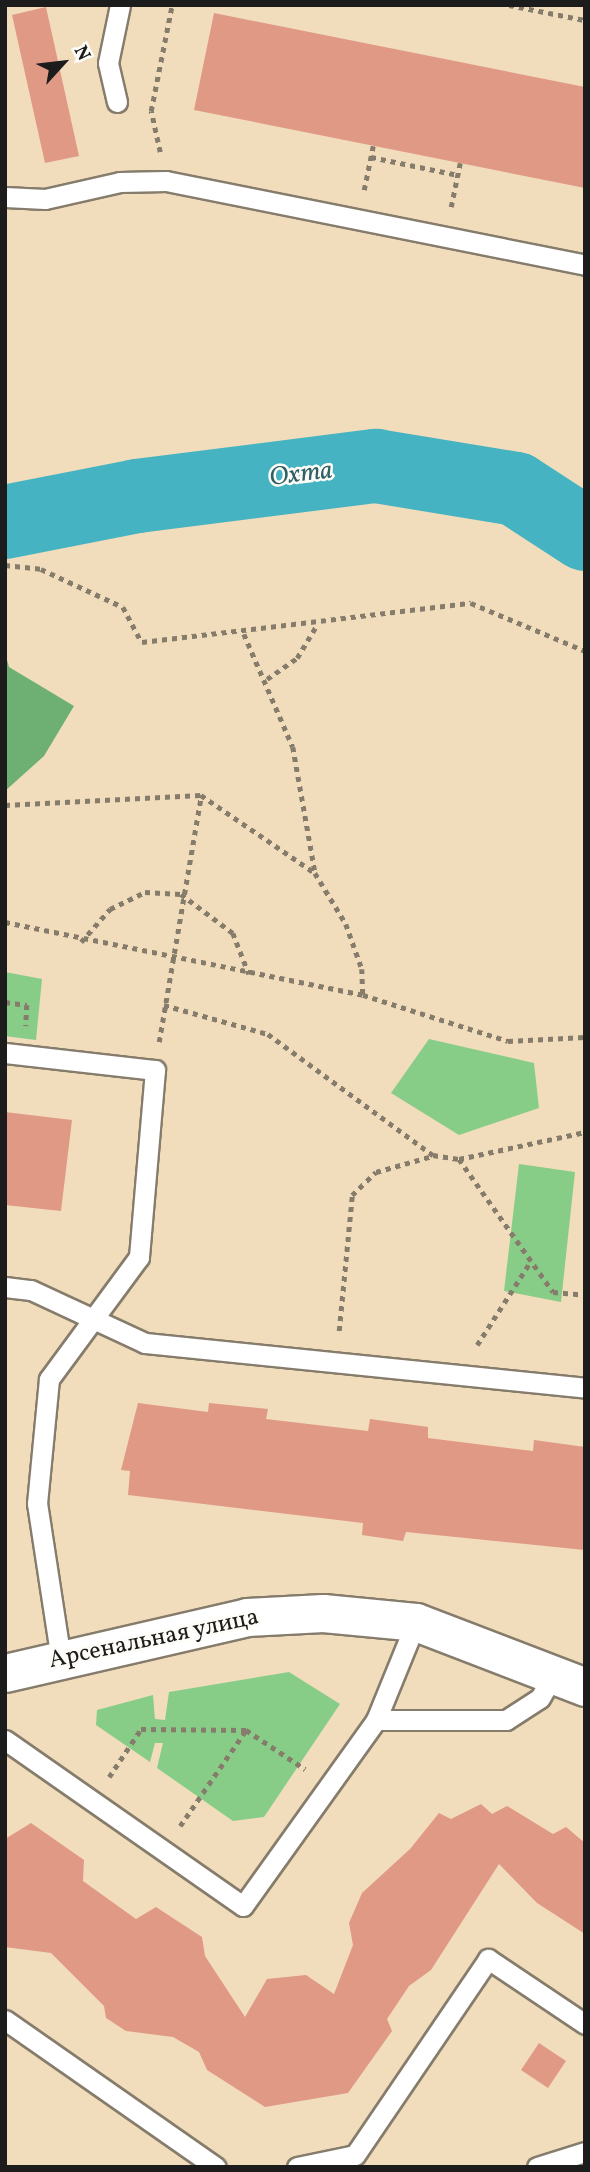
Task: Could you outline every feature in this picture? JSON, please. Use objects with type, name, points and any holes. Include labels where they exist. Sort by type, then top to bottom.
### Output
[{"type":"street","name":"Арсенальная улица","points":[[5,1673],[247,1616],[323,1613],[416,1622],[570,1681]]},
{"type":"lane","points":[[117,102],[108,62],[120,5]]},
{"type":"lane","points":[[5,197],[45,199],[120,182],[166,181],[585,265]]},
{"type":"lane","points":[[5,1053],[155,1070],[139,1257],[49,1379],[38,1489],[61,1660]]},
{"type":"lane","points":[[5,1287],[31,1290],[145,1343],[585,1388]]},
{"type":"lane","points":[[5,1740],[243,1906],[376,1720],[416,1622]]},
{"type":"lane","points":[[376,1720],[506,1720],[570,1681]]},
{"type":"lane","points":[[296,2167],[355,2155],[488,1959],[585,2024]]},
{"type":"lane","points":[[5,2020],[216,2167]]},
{"type":"lane","points":[[537,2167],[585,2152]]},
{"type":"path","points":[[166,181],[150,111],[172,5]]},
{"type":"path","points":[[509,5],[585,20]]},
{"type":"path","points":[[358,220],[373,146]]},
{"type":"path","points":[[371,158],[458,175]]},
{"type":"path","points":[[445,237],[460,163]]},
{"type":"path","points":[[5,565],[41,569],[123,607],[142,642],[244,634],[471,603],[585,651]]},
{"type":"path","points":[[267,679],[297,658],[316,625]]},
{"type":"path","points":[[244,634],[267,679],[293,747],[315,873],[346,924],[362,969],[363,995]]},
{"type":"path","points":[[5,805],[201,795],[315,873]]},
{"type":"path","points":[[155,1070],[181,894],[201,795]]},
{"type":"path","points":[[81,942],[110,909],[145,892],[181,894],[233,933],[250,975]]},
{"type":"path","points":[[5,922],[171,961],[363,995],[508,1041],[585,1037]]},
{"type":"path","points":[[164,1005],[268,1034],[433,1155]]},
{"type":"path","points":[[337,1363],[352,1195],[376,1172],[433,1155],[459,1159],[585,1132]]},
{"type":"path","points":[[459,1159],[553,1292],[585,1295]]},
{"type":"path","points":[[457,1375],[531,1261]]},
{"type":"path","points":[[93,1801],[141,1729],[246,1730],[329,1785]]},
{"type":"path","points":[[163,1850],[246,1730]]},
{"type":"green space","points":[[5,653],[9,667],[74,706],[44,756],[5,791]]},
{"type":"green space","points":[[5,972],[42,979],[36,1040],[5,1036]]},
{"type":"green space","points":[[429,1039],[534,1063],[539,1108],[459,1135],[391,1093]]},
{"type":"green space","points":[[519,1164],[575,1172],[561,1302],[504,1291]]},
{"type":"green space","points":[[289,1672],[340,1704],[264,1817],[233,1821],[157,1768],[163,1743],[155,1743],[150,1762],[96,1725],[97,1710],[153,1695],[155,1719],[165,1720],[169,1692]]},
{"type":"building","points":[[46,7],[79,156],[45,163],[12,15]]},
{"type":"building","points":[[214,13],[585,87],[585,188],[194,110]]},
{"type":"building","points":[[5,1112],[72,1120],[61,1211],[5,1205]]},
{"type":"building","points":[[138,1403],[208,1412],[209,1403],[268,1409],[266,1419],[368,1431],[370,1419],[428,1427],[428,1438],[533,1451],[534,1440],[585,1447],[585,1550],[406,1532],[403,1541],[362,1535],[363,1523],[128,1495],[130,1471],[121,1470]]},
{"type":"building","points":[[481,1804],[492,1814],[507,1806],[553,1834],[566,1827],[585,1843],[585,1934],[537,1903],[499,1864],[431,1970],[409,1986],[387,2019],[392,2031],[348,2093],[265,2107],[207,2070],[199,2052],[173,2037],[126,2031],[106,2018],[104,2006],[51,1953],[5,1947],[5,1839],[31,1823],[84,1860],[83,1881],[136,1919],[156,1907],[202,1937],[205,1956],[245,2017],[267,1979],[306,1975],[334,1994],[353,1945],[349,1923],[362,1893],[410,1849],[439,1813],[451,1819]]},
{"type":"building","points":[[539,2043],[566,2061],[548,2088],[521,2070]]},
{"type":"waterway","name":"Охта","points":[[5,522],[137,496],[376,466],[516,489],[585,534]]}]
